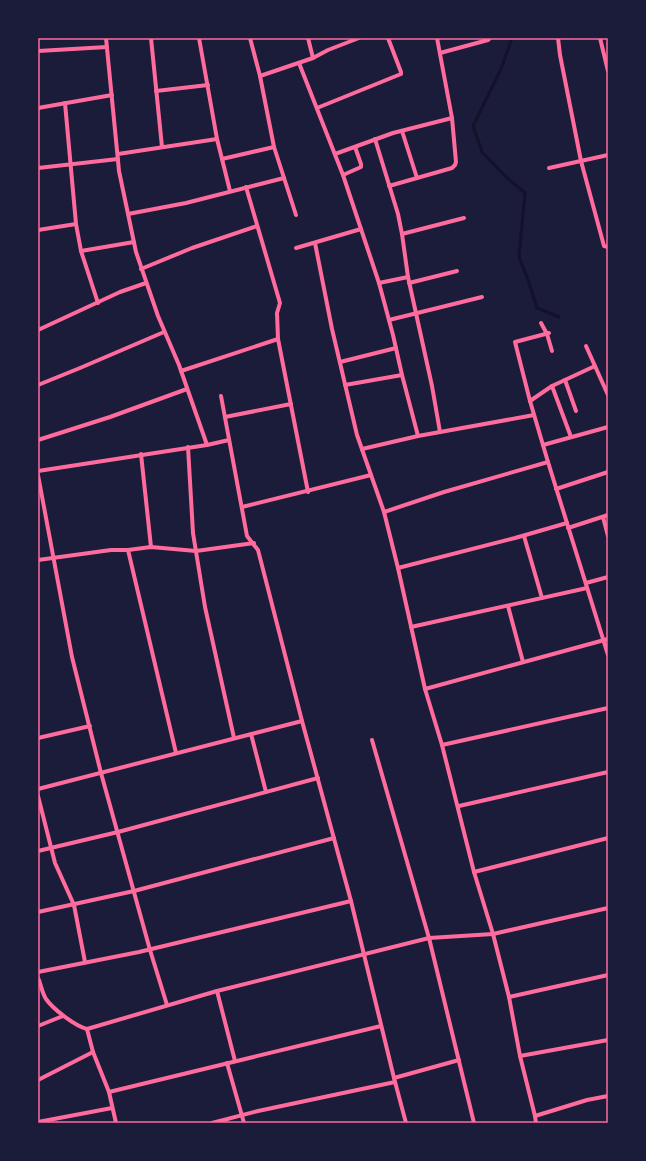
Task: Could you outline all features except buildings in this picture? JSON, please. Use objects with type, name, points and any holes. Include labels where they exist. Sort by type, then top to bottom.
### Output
[{"type":"street","points":[[106,38],[118,159],[134,242],[146,283],[164,332],[181,371],[207,445]]},
{"type":"street","points":[[151,38],[162,147]]},
{"type":"street","points":[[199,38],[217,139],[230,191]]},
{"type":"street","points":[[250,38],[260,76],[274,148],[296,215]]},
{"type":"street","points":[[308,38],[313,58]]},
{"type":"street","points":[[260,76],[300,63],[359,38]]},
{"type":"street","points":[[317,108],[401,74],[388,38]]},
{"type":"street","points":[[389,186],[452,168],[456,162],[452,118],[437,38]]},
{"type":"street","points":[[440,53],[488,40],[490,38]]},
{"type":"street","points":[[558,38],[581,161],[604,246],[608,247]]},
{"type":"street","points":[[600,38],[608,71]]},
{"type":"street","points":[[38,51],[107,47]]},
{"type":"street","points":[[300,63],[343,175],[379,283],[418,436]]},
{"type":"street","points":[[156,91],[208,85]]},
{"type":"street","points":[[38,108],[112,96]]},
{"type":"street","points":[[65,103],[76,224],[81,251],[98,303]]},
{"type":"street","points":[[335,154],[375,139],[452,118]]},
{"type":"street","points":[[402,131],[417,178]]},
{"type":"street","points":[[118,154],[217,139]]},
{"type":"street","points":[[375,139],[402,234],[409,283],[432,386],[440,432]]},
{"type":"street","points":[[343,175],[361,167],[355,147]]},
{"type":"street","points":[[222,159],[274,148]]},
{"type":"street","points":[[549,168],[608,155]]},
{"type":"street","points":[[38,168],[118,159]]},
{"type":"street","points":[[128,214],[186,203],[284,178]]},
{"type":"street","points":[[246,187],[280,303],[277,313],[278,339],[308,492]]},
{"type":"street","points":[[402,234],[464,218]]},
{"type":"street","points":[[38,230],[76,224]]},
{"type":"street","points":[[141,269],[192,248],[257,226]]},
{"type":"street","points":[[296,248],[361,229]]},
{"type":"street","points":[[81,251],[134,242]]},
{"type":"street","points":[[315,243],[357,435],[384,512],[425,689],[442,745],[474,872],[510,997],[520,1056],[536,1123]]},
{"type":"street","points":[[409,283],[457,271]]},
{"type":"street","points":[[379,283],[408,277]]},
{"type":"street","points":[[38,329],[120,292],[146,283]]},
{"type":"street","points":[[389,320],[482,297]]},
{"type":"street","points":[[541,323],[548,334],[552,351]]},
{"type":"street","points":[[38,385],[164,332]]},
{"type":"street","points":[[548,334],[516,342],[534,415],[608,655]]},
{"type":"street","points":[[181,371],[278,339]]},
{"type":"street","points":[[586,346],[608,395]]},
{"type":"street","points":[[340,362],[396,348]]},
{"type":"street","points":[[530,401],[552,386],[595,366]]},
{"type":"street","points":[[345,385],[402,375]]},
{"type":"street","points":[[565,380],[576,411]]},
{"type":"street","points":[[552,386],[571,437]]},
{"type":"street","points":[[38,440],[110,417],[187,389]]},
{"type":"street","points":[[221,396],[247,536],[258,550],[302,721],[351,901],[406,1123]]},
{"type":"street","points":[[225,417],[291,404]]},
{"type":"street","points":[[362,449],[418,436],[534,415]]},
{"type":"street","points":[[543,445],[608,427]]},
{"type":"street","points":[[38,471],[207,445],[229,440]]},
{"type":"street","points":[[188,447],[193,533],[204,607],[234,738]]},
{"type":"street","points":[[141,454],[151,547]]},
{"type":"street","points":[[384,512],[444,492],[548,462]]},
{"type":"street","points":[[556,488],[608,472]]},
{"type":"street","points":[[38,475],[72,657],[101,773],[150,950],[167,1005]]},
{"type":"street","points":[[242,507],[308,492],[371,475]]},
{"type":"street","points":[[398,568],[608,515]]},
{"type":"street","points":[[603,517],[608,536]]},
{"type":"street","points":[[524,536],[542,598]]},
{"type":"street","points":[[38,560],[111,550],[128,550],[151,547],[196,551],[254,543]]},
{"type":"street","points":[[128,550],[176,753]]},
{"type":"street","points":[[586,583],[608,577]]},
{"type":"street","points":[[411,627],[587,588]]},
{"type":"street","points":[[508,606],[523,662]]},
{"type":"street","points":[[425,689],[608,639]]},
{"type":"street","points":[[442,745],[608,708]]},
{"type":"street","points":[[38,789],[302,721]]},
{"type":"street","points":[[38,738],[90,726]]},
{"type":"street","points":[[251,734],[266,792]]},
{"type":"street","points":[[372,740],[429,938],[474,1123]]},
{"type":"street","points":[[458,806],[608,772]]},
{"type":"street","points":[[38,851],[118,832],[318,778]]},
{"type":"street","points":[[38,796],[55,863],[74,905],[85,962]]},
{"type":"street","points":[[38,912],[134,891],[334,838]]},
{"type":"street","points":[[474,872],[608,838]]},
{"type":"street","points":[[38,972],[150,950],[351,901]]},
{"type":"street","points":[[38,978],[46,999],[63,1016],[87,1029],[217,991],[429,938],[493,934],[608,908]]},
{"type":"street","points":[[510,997],[608,975]]},
{"type":"street","points":[[217,991],[235,1061]]},
{"type":"street","points":[[38,1026],[63,1016]]},
{"type":"street","points":[[109,1092],[381,1026]]},
{"type":"street","points":[[87,1029],[93,1052],[109,1092],[116,1123]]},
{"type":"street","points":[[520,1056],[608,1040]]},
{"type":"street","points":[[38,1080],[93,1052]]},
{"type":"street","points":[[212,1123],[265,1109],[395,1080],[459,1060]]},
{"type":"street","points":[[227,1063],[244,1123]]},
{"type":"street","points":[[535,1116],[587,1100],[608,1096]]},
{"type":"street","points":[[38,1122],[112,1108]]},
{"type":"waterway","points":[[512,38],[501,69],[473,126],[482,152],[505,176],[525,193],[519,257],[537,308],[559,317]]}]
